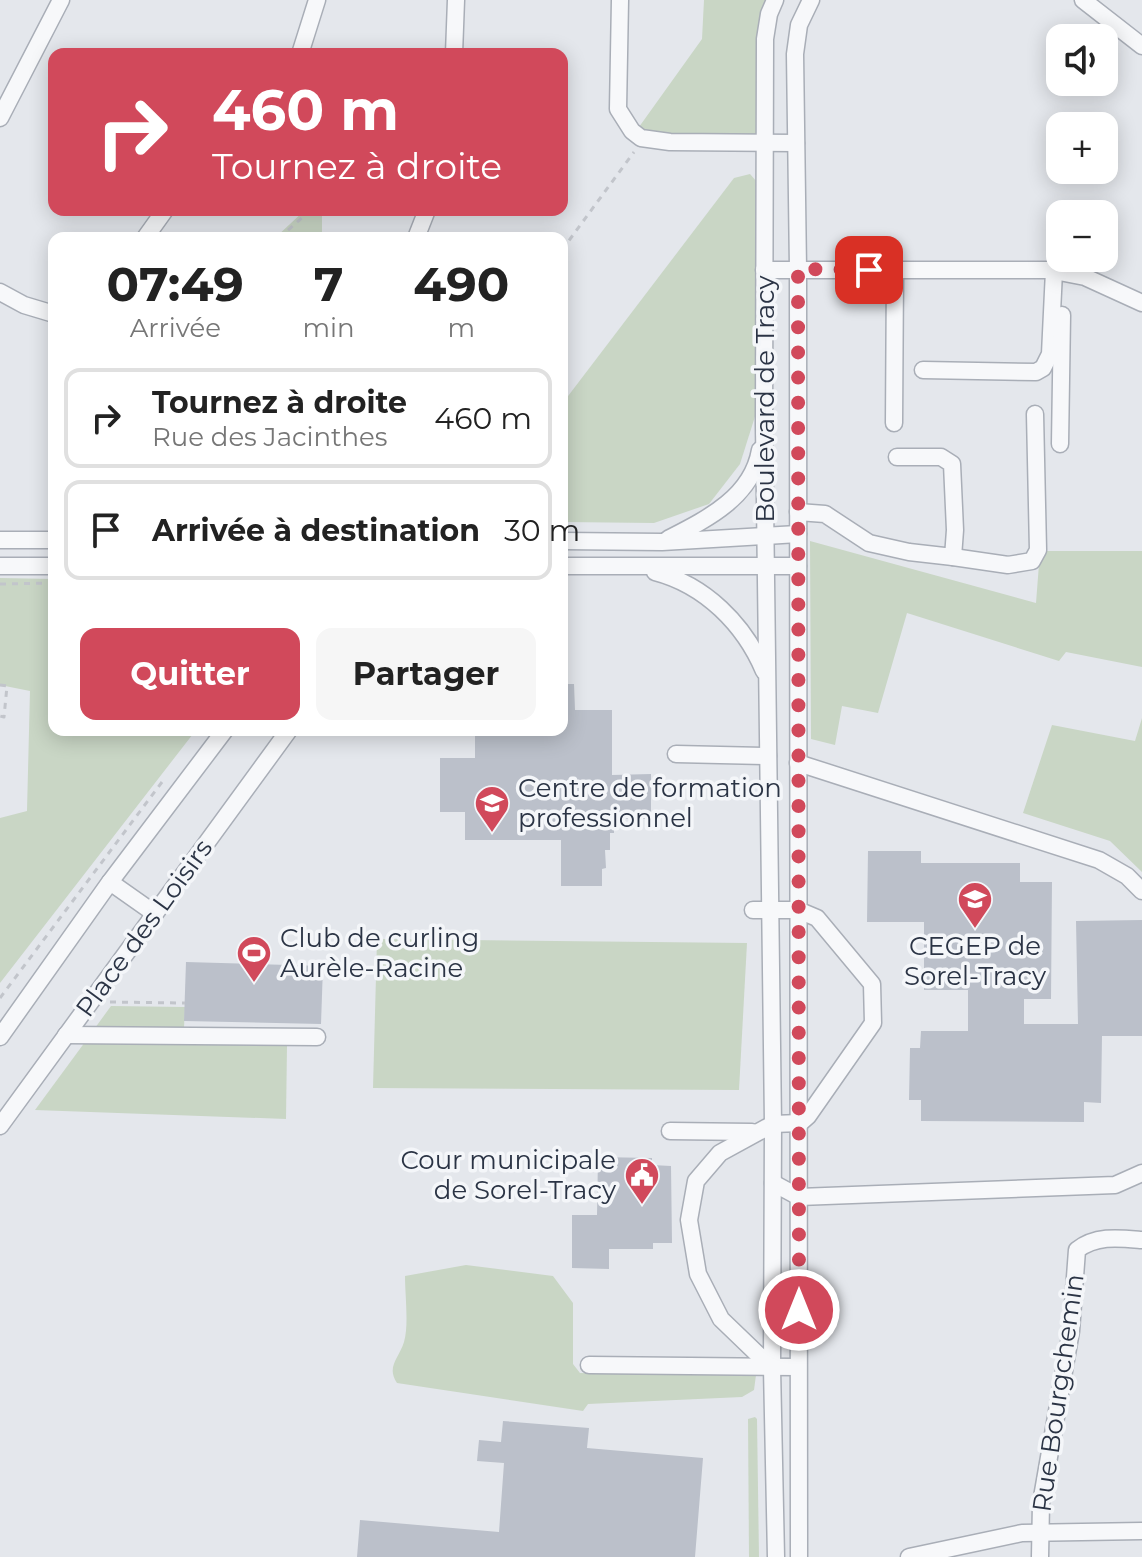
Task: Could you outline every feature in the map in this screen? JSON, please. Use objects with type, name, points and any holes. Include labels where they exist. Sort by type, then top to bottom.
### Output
[{"type":"street","points":[[0,118],[61,0]]},
{"type":"street","points":[[302,48],[317,0]]},
{"type":"street","points":[[454,48],[456,0]]},
{"type":"street","points":[[620,0],[618,109],[632,131],[641,138],[670,142],[796,143]]},
{"type":"street","name":"Boulevard de Tracy","points":[[775,0],[765,39],[764,425],[768,800],[761,910],[773,1124],[772,1368],[776,1557]]},
{"type":"street","name":"Boulevard de Tracy","points":[[799,1557],[796,37],[811,0]]},
{"type":"street","points":[[1083,0],[1142,46]]},
{"type":"street","points":[[764,270],[1046,272]]},
{"type":"street","points":[[894,423],[895,270]]},
{"type":"street","points":[[1058,272],[1085,277],[1142,303]]},
{"type":"street","points":[[923,370],[1036,372],[1043,368],[1050,354],[1058,272]]},
{"type":"street","points":[[1058,272],[1060,444]]},
{"type":"street","points":[[0,292],[24,305],[48,312]]},
{"type":"street","points":[[798,512],[825,514],[869,543],[909,552],[1008,565],[1032,561],[1038,550],[1035,414]]},
{"type":"street","points":[[662,542],[705,519],[738,493],[749,480],[758,458],[764,425]]},
{"type":"street","points":[[897,457],[941,457],[952,464],[953,557]]},
{"type":"street","points":[[568,541],[662,542],[798,534]]},
{"type":"street","points":[[0,540],[48,540]]},
{"type":"street","points":[[0,566],[48,566]]},
{"type":"street","points":[[568,566],[798,566]]},
{"type":"street","points":[[634,567],[682,581],[715,603],[752,646],[766,677]]},
{"type":"street","name":"Place des Loisirs","points":[[0,1037],[110,882],[220,736]]},
{"type":"street","name":"Place des Loisirs","points":[[0,1124],[285,736]]},
{"type":"street","points":[[676,754],[768,756]]},
{"type":"street","points":[[798,763],[1099,860],[1127,876],[1142,891]]},
{"type":"street","points":[[768,800],[798,782]]},
{"type":"street","points":[[110,882],[154,913]]},
{"type":"street","points":[[761,910],[798,910],[817,918],[872,984],[873,1010],[873,1023],[808,1116],[800,1123],[773,1124],[754,1132],[720,1153],[696,1181],[689,1220],[698,1274],[721,1319],[772,1368]]},
{"type":"street","points":[[66,1035],[317,1037]]},
{"type":"street","points":[[670,1131],[754,1132]]},
{"type":"street","points":[[773,1183],[799,1197],[1103,1186],[1115,1185],[1142,1173]]},
{"type":"street","name":"Rue Bourgchemin","points":[[1040,1557],[1041,1503],[1071,1331],[1077,1250],[1086,1243],[1104,1238],[1142,1240]]},
{"type":"street","points":[[589,1365],[798,1367]]},
{"type":"street","points":[[773,1396],[799,1395]]},
{"type":"street","points":[[909,1557],[1040,1532],[1142,1531]]},
{"type":"path","points":[[568,242],[637,149]]},
{"type":"path","points":[[286,232],[304,216]]},
{"type":"path","points":[[0,584],[48,583]]},
{"type":"path","points":[[0,685],[7,686],[4,717],[0,716]]},
{"type":"path","points":[[90,1002],[185,1003]]},
{"type":"green space","points":[[704,0],[769,0],[759,137],[648,133],[639,127],[702,39]]},
{"type":"green space","points":[[750,174],[757,182],[761,339],[758,407],[740,464],[709,504],[654,523],[568,522],[568,396],[734,178]]},
{"type":"green space","points":[[299,216],[322,216],[322,232],[281,232]]},
{"type":"green space","points":[[810,541],[1036,603],[1040,551],[1142,551],[1142,667],[1066,652],[1059,661],[907,613],[878,713],[842,706],[835,745],[811,739]]},
{"type":"green space","points":[[0,578],[48,579],[48,736],[191,736],[0,983],[0,818],[27,811],[30,691],[0,685]]},
{"type":"green space","points":[[1142,718],[1142,872],[1110,841],[1023,813],[1052,725],[1135,741]]},
{"type":"green space","points":[[377,939],[747,943],[739,1090],[373,1088]]},
{"type":"green space","points":[[111,1006],[185,1007],[184,1028],[95,1028]]},
{"type":"green space","points":[[85,1042],[287,1046],[286,1119],[35,1110]]},
{"type":"green space","points":[[466,1265],[553,1276],[573,1303],[573,1364],[580,1373],[756,1375],[754,1390],[742,1397],[588,1404],[583,1411],[397,1383],[393,1367],[402,1348],[407,1319],[405,1276]]},
{"type":"green space","points":[[755,1417],[759,1557],[749,1557],[748,1419]]},
{"type":"building","name":"Centre de formation professionnel","points":[[568,684],[574,684],[575,710],[612,710],[612,775],[651,774],[651,819],[614,819],[610,850],[605,850],[606,868],[602,869],[602,886],[561,886],[561,840],[465,840],[465,812],[440,812],[440,758],[475,758],[475,736],[568,736]]},
{"type":"building","points":[[868,851],[921,851],[921,863],[1020,863],[1020,882],[1052,882],[1051,999],[1024,999],[1024,1024],[1078,1024],[1076,921],[1142,920],[1142,1036],[1102,1036],[1101,1103],[1084,1102],[1084,1122],[921,1121],[921,1100],[909,1100],[910,1048],[920,1048],[921,1031],[968,1031],[968,990],[924,990],[924,922],[867,922]]},
{"type":"building","name":"Club de curling Aurèle-Racine","points":[[186,962],[323,966],[321,1024],[184,1021]]},
{"type":"building","points":[[598,1157],[652,1158],[652,1165],[671,1166],[672,1243],[653,1243],[653,1249],[609,1249],[609,1269],[572,1268],[572,1215],[597,1215]]},
{"type":"building","points":[[503,1421],[589,1428],[587,1448],[703,1458],[695,1557],[357,1557],[360,1520],[499,1532],[504,1463],[477,1461],[479,1440],[501,1442]]},
{"type":"place","name":"Centre de formation professionnel","points":[[492,834]]},
{"type":"place","name":"CEGEP de Sorel-Tracy","points":[[975,930]]},
{"type":"place","name":"Club de curling Aurèle-Racine","points":[[254,984]]},
{"type":"place","name":"Cour municipale de Sorel-Tracy","points":[[642,1206]]},
{"type":"route","points":[[799,1310],[798,269],[869,270]]}]
